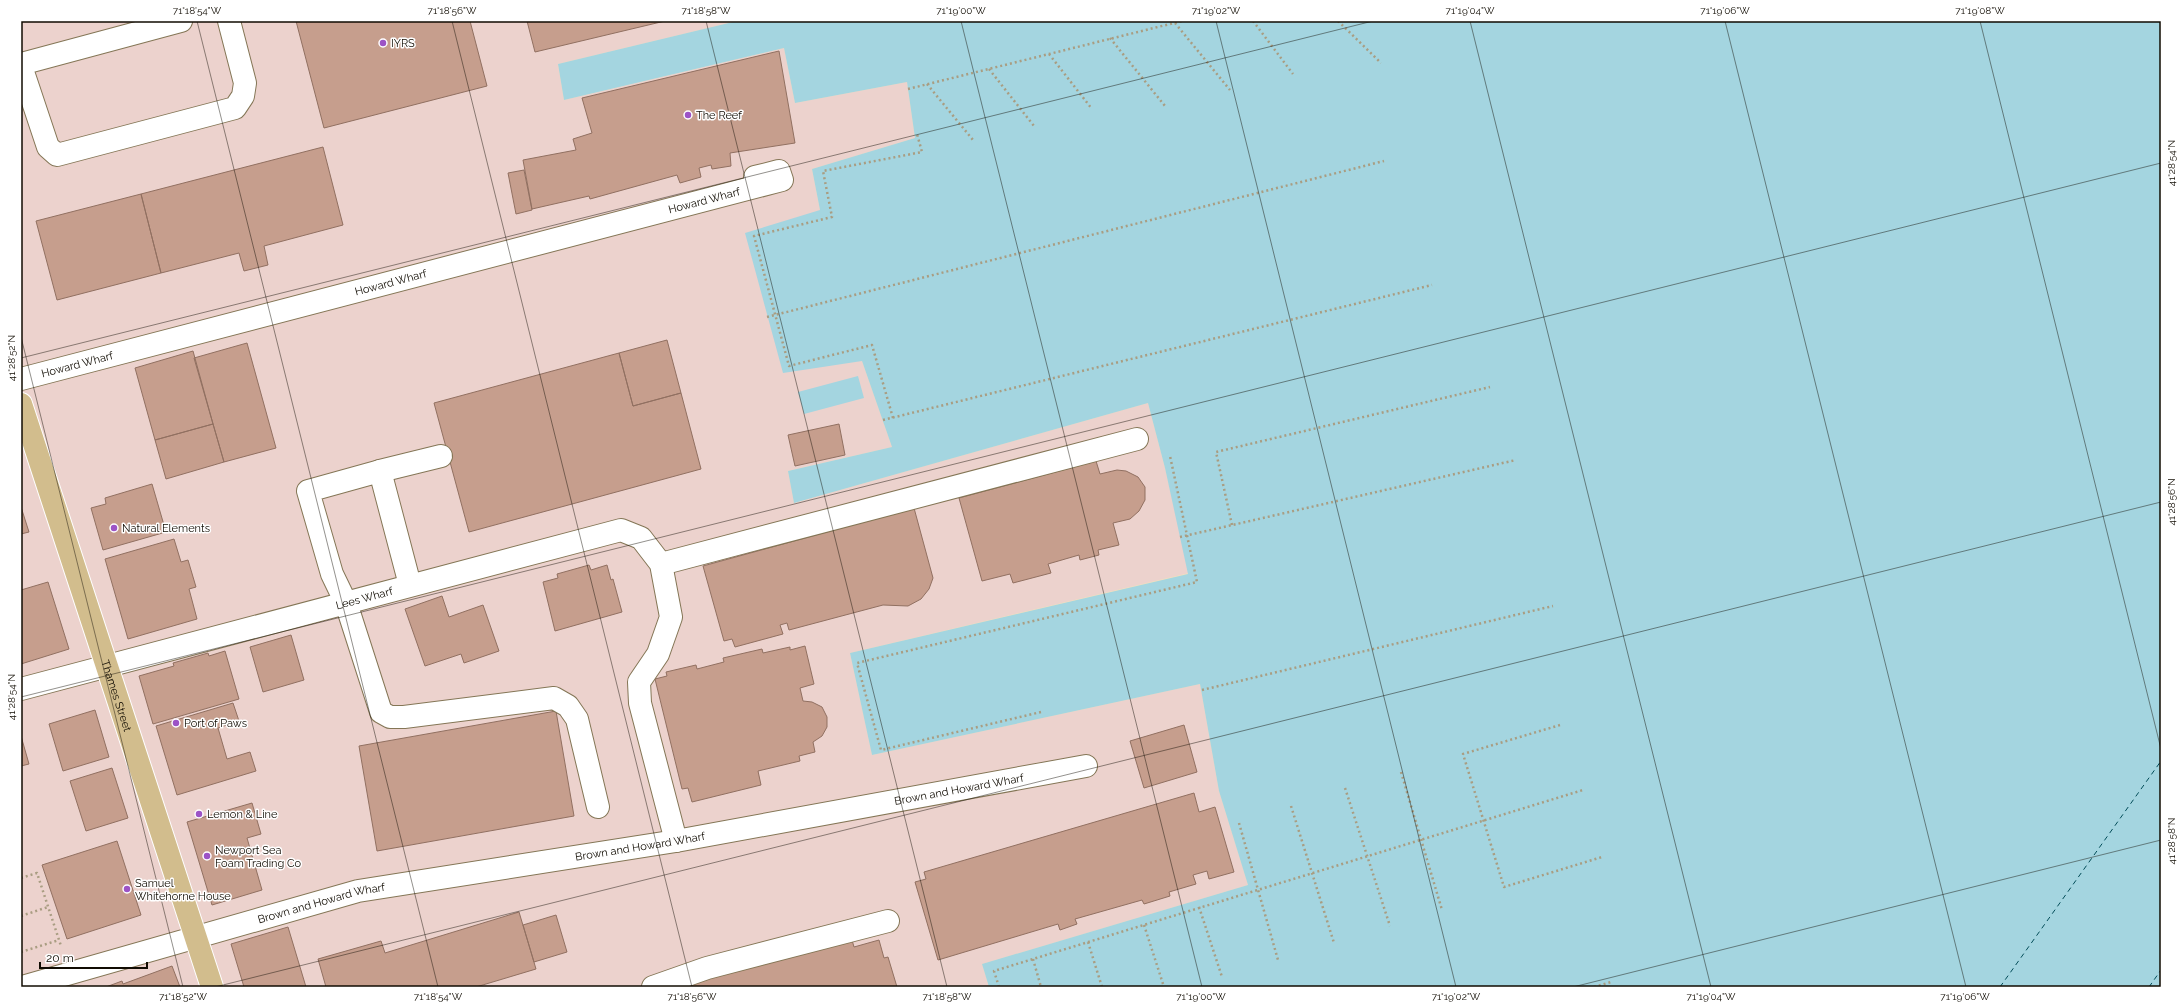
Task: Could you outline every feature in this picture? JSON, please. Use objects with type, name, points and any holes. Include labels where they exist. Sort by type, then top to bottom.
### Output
[{"type":"main road","name":"Thames Street","points":[[21,404],[212,987]]},
{"type":"street","points":[[181,21],[21,65],[48,147],[57,155],[235,108],[243,96],[246,83],[229,21]]},
{"type":"street","name":"Howard Wharf","points":[[21,379],[760,185]]},
{"type":"street","points":[[676,841],[640,703],[639,682],[658,654],[672,617],[661,564],[1137,439]]},
{"type":"street","points":[[441,456],[308,491],[332,574],[346,603],[381,712],[390,717],[404,717],[554,698],[568,706],[577,719],[598,807]]},
{"type":"street","points":[[380,472],[410,585]]},
{"type":"street","name":"Lees Wharf","points":[[21,690],[107,665],[621,530],[641,538],[661,564]]},
{"type":"street","name":"Brown and Howard Wharf","points":[[22,987],[196,936],[358,891],[676,841],[1086,766]]},
{"type":"street","points":[[661,986],[707,968],[888,921]]},
{"type":"path","points":[[908,89],[1182,21]]},
{"type":"path","points":[[1253,21],[1293,74]]},
{"type":"path","points":[[1338,21],[1381,63]]},
{"type":"path","points":[[1175,23],[1230,90]]},
{"type":"path","points":[[1110,38],[1165,106]]},
{"type":"path","points":[[1049,54],[1092,109]]},
{"type":"path","points":[[989,69],[1034,126]]},
{"type":"path","points":[[927,84],[973,140]]},
{"type":"path","points":[[893,418],[872,345],[789,366],[754,236],[832,217],[823,171],[922,152],[917,134]]},
{"type":"path","points":[[767,317],[1384,161]]},
{"type":"path","points":[[883,420],[1432,285]]},
{"type":"path","points":[[1232,525],[1216,452],[1490,387]]},
{"type":"path","points":[[1041,712],[880,750],[857,663],[1197,582],[1170,456]]},
{"type":"path","points":[[1180,536],[1516,460]]},
{"type":"path","points":[[1202,690],[1553,606]]},
{"type":"path","points":[[1560,725],[1463,754],[1504,887],[1602,857]]},
{"type":"path","points":[[1401,772],[1442,910]]},
{"type":"path","points":[[1345,788],[1390,926]]},
{"type":"path","points":[[999,987],[994,971],[1583,790]]},
{"type":"path","points":[[1291,806],[1334,943]]},
{"type":"path","points":[[1239,823],[1278,960]]},
{"type":"path","points":[[21,878],[37,873],[60,940],[21,952]]},
{"type":"path","points":[[21,916],[48,907]]},
{"type":"path","points":[[1199,908],[1222,977]]},
{"type":"path","points":[[1144,925],[1164,987]]},
{"type":"path","points":[[1088,942],[1102,987]]},
{"type":"path","points":[[1033,959],[1041,987]]},
{"type":"path","points":[[1594,987],[1611,982]]},
{"type":"shaded area","points":[[21,21],[737,21],[558,64],[564,100],[784,48],[795,103],[907,82],[915,138],[812,169],[820,210],[862,361],[892,447],[788,471],[794,503],[1148,403],[1165,468],[1189,573],[850,653],[872,755],[1200,684],[1219,791],[1248,885],[982,964],[989,987],[86,987],[85,985],[76,987],[21,987]]},
{"type":"water","points":[[737,21],[2161,21],[2161,987],[989,987],[982,964],[1248,885],[1219,791],[1200,684],[872,755],[850,653],[1188,574],[1165,468],[1148,403],[794,503],[788,471],[892,447],[862,361],[783,373],[745,233],[820,210],[812,169],[915,138],[907,82],[795,103],[784,48],[564,100],[558,64]]},
{"type":"water","points":[[858,376],[864,398],[804,414],[798,392]]},
{"type":"building","points":[[296,21],[470,21],[487,86],[324,128]]},
{"type":"building","points":[[527,21],[665,21],[535,52]]},
{"type":"building","name":"The Reef","points":[[779,51],[795,143],[730,153],[731,166],[712,169],[711,165],[699,168],[701,177],[680,183],[677,175],[590,199],[589,196],[532,209],[523,160],[576,150],[573,139],[592,133],[582,98]]},
{"type":"building","points":[[323,147],[343,225],[264,246],[268,265],[244,271],[239,253],[161,273],[141,194]]},
{"type":"building","points":[[524,170],[532,210],[516,214],[508,173]]},
{"type":"building","points":[[141,194],[161,273],[57,300],[36,221]]},
{"type":"building","points":[[667,340],[681,393],[633,406],[619,353]]},
{"type":"building","points":[[247,343],[276,448],[224,462],[194,358]]},
{"type":"building","points":[[193,351],[213,424],[155,440],[135,368]]},
{"type":"building","points":[[619,353],[633,406],[681,393],[701,469],[469,532],[434,403]]},
{"type":"building","points":[[213,424],[224,462],[166,479],[155,440]]},
{"type":"building","points":[[839,424],[845,455],[795,466],[788,435]]},
{"type":"building","points":[[1096,461],[1100,474],[1117,470],[1126,471],[1138,477],[1145,487],[1145,500],[1139,511],[1130,519],[1113,523],[1119,545],[1098,550],[1099,555],[1080,560],[1079,555],[1048,564],[1051,573],[1013,583],[1010,574],[982,581],[959,498]]},
{"type":"building","points":[[152,484],[166,532],[103,550],[91,508],[106,504],[105,498]]},
{"type":"building","points":[[21,507],[29,532],[21,534]]},
{"type":"building","points":[[914,508],[933,578],[929,589],[921,599],[908,606],[883,605],[789,630],[787,623],[780,625],[783,634],[735,647],[732,639],[724,641],[703,566]]},
{"type":"building","points":[[174,539],[181,562],[188,560],[196,587],[189,589],[197,619],[128,639],[105,559]]},
{"type":"building","points":[[589,565],[591,570],[607,565],[611,580],[613,579],[622,612],[555,631],[543,582],[558,578],[557,574]]},
{"type":"building","points":[[48,582],[69,649],[21,664],[21,590]]},
{"type":"building","points":[[442,596],[449,617],[483,605],[499,651],[464,663],[461,654],[425,666],[405,609]]},
{"type":"building","points":[[291,635],[304,680],[263,692],[250,647]]},
{"type":"building","points":[[805,646],[814,684],[800,688],[803,701],[812,702],[822,707],[827,717],[827,727],[822,736],[813,742],[815,752],[799,756],[800,761],[758,771],[761,785],[692,802],[688,788],[682,789],[655,679],[667,676],[666,672],[696,665],[697,669],[724,662],[723,658],[762,649],[763,653],[790,647],[790,650]]},
{"type":"building","points":[[225,651],[239,699],[153,724],[139,676],[174,666],[173,663],[208,653],[209,656]]},
{"type":"building","points":[[233,703],[239,721],[218,728],[227,759],[250,752],[256,771],[177,795],[156,726]]},
{"type":"building","points":[[95,710],[109,757],[63,771],[49,724]]},
{"type":"building","points":[[556,711],[574,816],[377,851],[359,746]]},
{"type":"building","points":[[1184,725],[1197,772],[1144,788],[1130,741]]},
{"type":"building","points":[[21,736],[29,764],[21,766]]},
{"type":"building","points":[[112,768],[128,818],[86,831],[70,781]]},
{"type":"building","points":[[1194,793],[1199,812],[1215,807],[1234,872],[1209,879],[1207,871],[1193,875],[1196,884],[1169,892],[1170,896],[1144,904],[1142,900],[1075,919],[1077,924],[1060,930],[1058,924],[938,960],[915,882],[926,879],[924,872]]},
{"type":"building","points":[[252,803],[261,834],[247,838],[262,890],[212,905],[187,822]]},
{"type":"building","points":[[117,841],[141,915],[67,939],[42,865]]},
{"type":"building","points":[[519,912],[536,969],[476,987],[326,987],[318,959],[381,941],[385,953]]},
{"type":"building","points":[[556,915],[567,952],[534,962],[523,925]]},
{"type":"building","points":[[288,927],[306,987],[244,987],[231,944]]},
{"type":"building","points":[[850,933],[854,947],[879,940],[884,958],[888,957],[897,987],[689,987],[688,981]]},
{"type":"building","points":[[172,966],[180,987],[106,987],[122,981],[123,984]]},
{"type":"ferry route","points":[[2000,987],[2161,761]]},
{"type":"ferry route","points":[[2149,987],[2161,970]]},
{"type":"place","name":"IYRS","points":[[383,43]]},
{"type":"place","name":"The Reef","points":[[688,115]]},
{"type":"place","name":"Natural Elements","points":[[114,528]]},
{"type":"place","name":"Port of Paws","points":[[176,723]]},
{"type":"place","name":"Lemon & Line","points":[[199,814]]},
{"type":"place","name":"Newport Sea Foam Trading Co","points":[[207,856]]},
{"type":"place","name":"Samuel Whitehorne House","points":[[127,889]]}]
